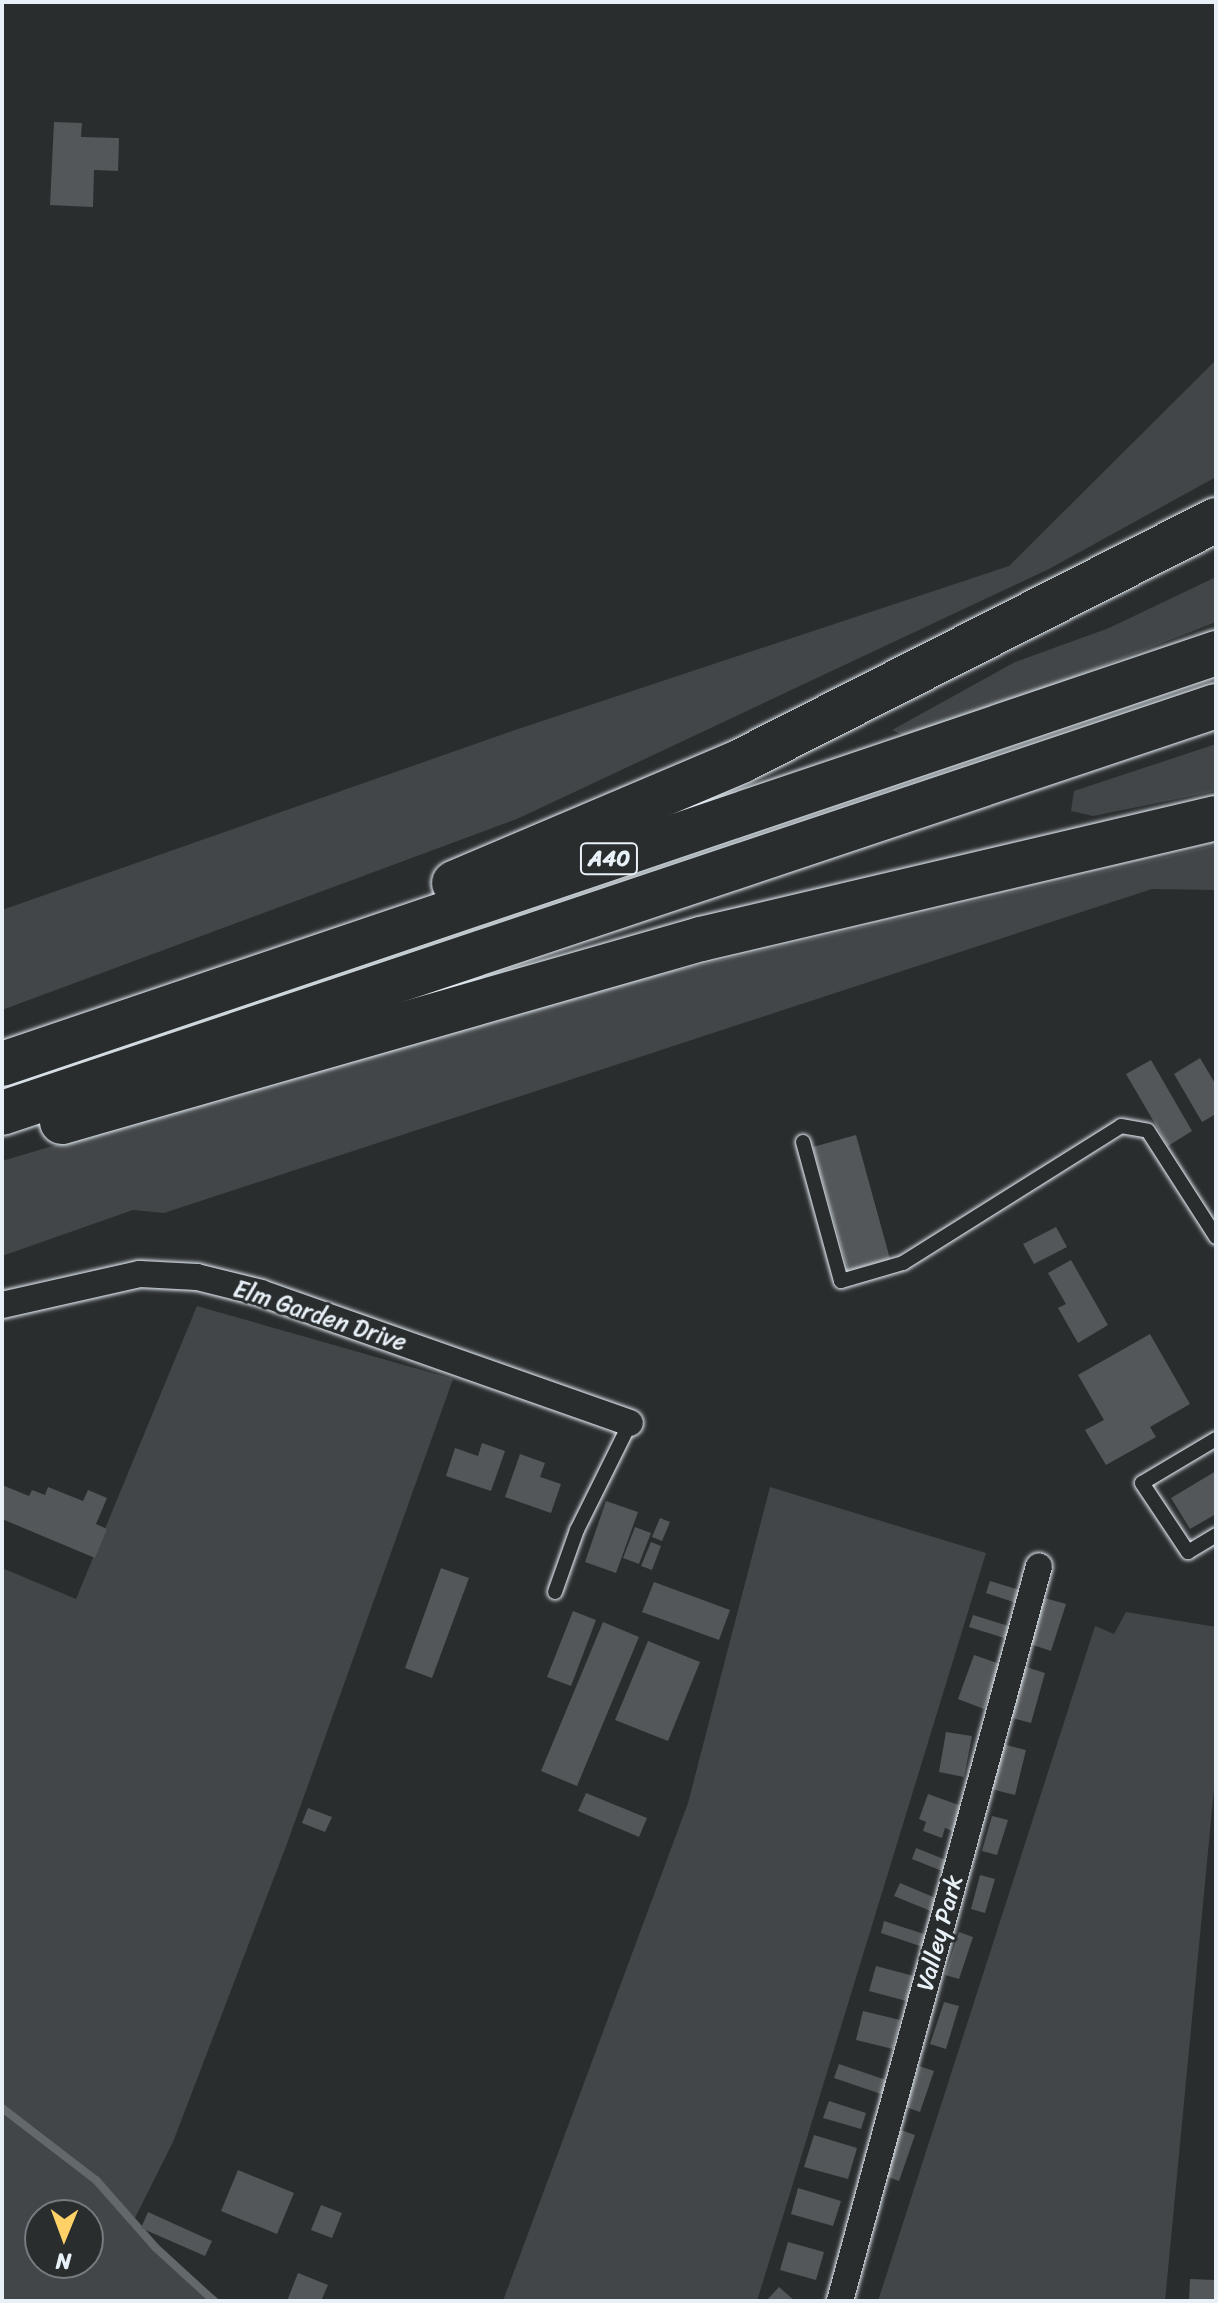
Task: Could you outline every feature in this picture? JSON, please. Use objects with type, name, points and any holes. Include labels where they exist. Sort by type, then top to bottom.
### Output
[{"type":"highway","points":[[90,1034],[741,761],[1216,520]]},
{"type":"highway","name":"A40","points":[[2,1064],[1216,653]]},
{"type":"highway","name":"A40","points":[[2,1113],[1216,706]]},
{"type":"highway","points":[[2,1138],[701,939],[1216,818]]},
{"type":"street","name":"Elm Garden Drive","points":[[2,1305],[140,1274],[197,1277],[261,1293],[630,1423]]},
{"type":"street","name":"Valley Park","points":[[840,2301],[1039,1566]]},
{"type":"lane","points":[[803,1142],[841,1281],[903,1263],[1121,1126],[1148,1131],[1216,1237]]},
{"type":"lane","points":[[555,1592],[577,1530],[630,1423]]},
{"type":"lane","points":[[1216,1439],[1142,1483],[1188,1552],[1216,1535]]},
{"type":"shaded area","points":[[1216,360],[1216,477],[1049,569],[517,819],[2,1010],[2,910],[515,730],[1009,566]]},
{"type":"shaded area","points":[[1216,577],[1216,622],[928,734],[905,736],[892,730],[1015,662],[1109,628]]},
{"type":"shaded area","points":[[1216,744],[1216,791],[1093,816],[1071,811],[1074,791]]},
{"type":"shaded area","points":[[1216,845],[1216,890],[1152,889],[164,1213],[133,1210],[2,1256],[2,1161],[519,1007]]},
{"type":"shaded area","points":[[197,1306],[453,1379],[288,1841],[173,2142],[131,2226],[221,2301],[2,2301],[2,1568],[76,1599]]},
{"type":"shaded area","points":[[770,1487],[986,1553],[757,2301],[503,2301],[688,1803]]},
{"type":"shaded area","points":[[1126,1612],[1216,1627],[1216,1768],[1165,2301],[878,2301],[1095,1626],[1114,1634]]},
{"type":"building","points":[[54,122],[82,123],[81,137],[119,138],[118,171],[94,170],[93,207],[50,205]]},
{"type":"building","points":[[1200,1058],[1216,1085],[1216,1114],[1202,1122],[1174,1074]]},
{"type":"building","points":[[1151,1060],[1192,1131],[1168,1146],[1126,1074]]},
{"type":"building","points":[[856,1135],[890,1259],[848,1271],[813,1147]]},
{"type":"building","points":[[1056,1227],[1067,1247],[1034,1264],[1023,1244]]},
{"type":"building","points":[[1071,1260],[1108,1325],[1078,1343],[1058,1308],[1066,1304],[1048,1273]]},
{"type":"building","points":[[1150,1334],[1190,1404],[1150,1427],[1156,1437],[1106,1465],[1085,1430],[1104,1420],[1078,1375]]},
{"type":"building","points":[[482,1443],[505,1451],[491,1491],[446,1476],[455,1448],[478,1456]]},
{"type":"building","points":[[520,1454],[545,1463],[540,1477],[561,1484],[551,1513],[505,1497]]},
{"type":"building","points":[[1216,1471],[1216,1514],[1190,1529],[1171,1498]]},
{"type":"building","points":[[2,1485],[29,1496],[32,1490],[45,1495],[48,1487],[83,1501],[88,1490],[107,1498],[96,1524],[107,1529],[95,1558],[2,1519]]},
{"type":"building","points":[[606,1501],[638,1512],[616,1573],[585,1562]]},
{"type":"building","points":[[660,1518],[670,1522],[662,1541],[652,1537]]},
{"type":"building","points":[[635,1527],[651,1533],[639,1564],[623,1558]]},
{"type":"building","points":[[651,1542],[661,1546],[652,1570],[641,1566]]},
{"type":"building","points":[[441,1568],[469,1578],[432,1678],[405,1668]]},
{"type":"building","points":[[990,1581],[1030,1593],[1026,1606],[986,1593]]},
{"type":"building","points":[[654,1582],[730,1610],[719,1640],[642,1612]]},
{"type":"building","points":[[1041,1597],[1066,1604],[1051,1651],[1027,1643]]},
{"type":"building","points":[[573,1611],[596,1620],[571,1686],[547,1677]]},
{"type":"building","points":[[973,1615],[1018,1629],[1014,1641],[969,1627]]},
{"type":"building","points":[[603,1622],[639,1637],[577,1786],[541,1771]]},
{"type":"building","points":[[648,1641],[700,1662],[668,1741],[615,1720]]},
{"type":"building","points":[[974,1655],[1000,1664],[984,1709],[958,1699]]},
{"type":"building","points":[[1023,1666],[1045,1673],[1031,1723],[1008,1717]]},
{"type":"building","points":[[946,1732],[972,1736],[964,1777],[939,1772]]},
{"type":"building","points":[[1002,1744],[1026,1750],[1015,1795],[991,1789]]},
{"type":"building","points":[[586,1793],[647,1818],[639,1837],[578,1811]]},
{"type":"building","points":[[928,1794],[967,1808],[958,1833],[945,1828],[942,1838],[923,1831],[926,1822],[919,1819]]},
{"type":"building","points":[[308,1808],[332,1817],[325,1832],[302,1823]]},
{"type":"building","points":[[992,1816],[1008,1820],[997,1855],[982,1851]]},
{"type":"building","points":[[916,1848],[951,1862],[947,1873],[912,1859]]},
{"type":"building","points":[[980,1875],[995,1879],[985,1913],[971,1909]]},
{"type":"building","points":[[900,1883],[938,1899],[933,1912],[894,1896]]},
{"type":"building","points":[[884,1921],[930,1936],[926,1948],[881,1933]]},
{"type":"building","points":[[959,1932],[973,1937],[959,1979],[945,1975]]},
{"type":"building","points":[[876,1966],[921,1978],[914,2003],[869,1991]]},
{"type":"building","points":[[944,2002],[959,2006],[946,2049],[930,2044]]},
{"type":"building","points":[[863,2011],[900,2020],[893,2049],[856,2040]]},
{"type":"building","points":[[839,2064],[889,2081],[884,2095],[834,2078]]},
{"type":"building","points":[[919,2066],[934,2071],[920,2112],[906,2107]]},
{"type":"building","points":[[829,2101],[866,2113],[861,2129],[823,2118]]},
{"type":"building","points":[[901,2130],[915,2135],[899,2181],[885,2176]]},
{"type":"building","points":[[814,2135],[857,2148],[848,2179],[804,2167]]},
{"type":"building","points":[[238,2170],[294,2193],[277,2234],[221,2211]]},
{"type":"building","points":[[798,2188],[841,2201],[833,2226],[791,2214]]},
{"type":"building","points":[[321,2205],[342,2213],[332,2238],[311,2230]]},
{"type":"building","points":[[148,2212],[212,2241],[205,2256],[141,2228]]},
{"type":"building","points":[[788,2242],[824,2252],[816,2280],[780,2270]]},
{"type":"building","points":[[298,2273],[328,2285],[321,2301],[287,2301]]},
{"type":"building","points":[[1190,2279],[1216,2280],[1216,2301],[1189,2301]]},
{"type":"building","points":[[779,2287],[795,2301],[766,2301]]},
{"type":"waterway","points":[[2,2108],[96,2180],[155,2247],[214,2301]]}]
